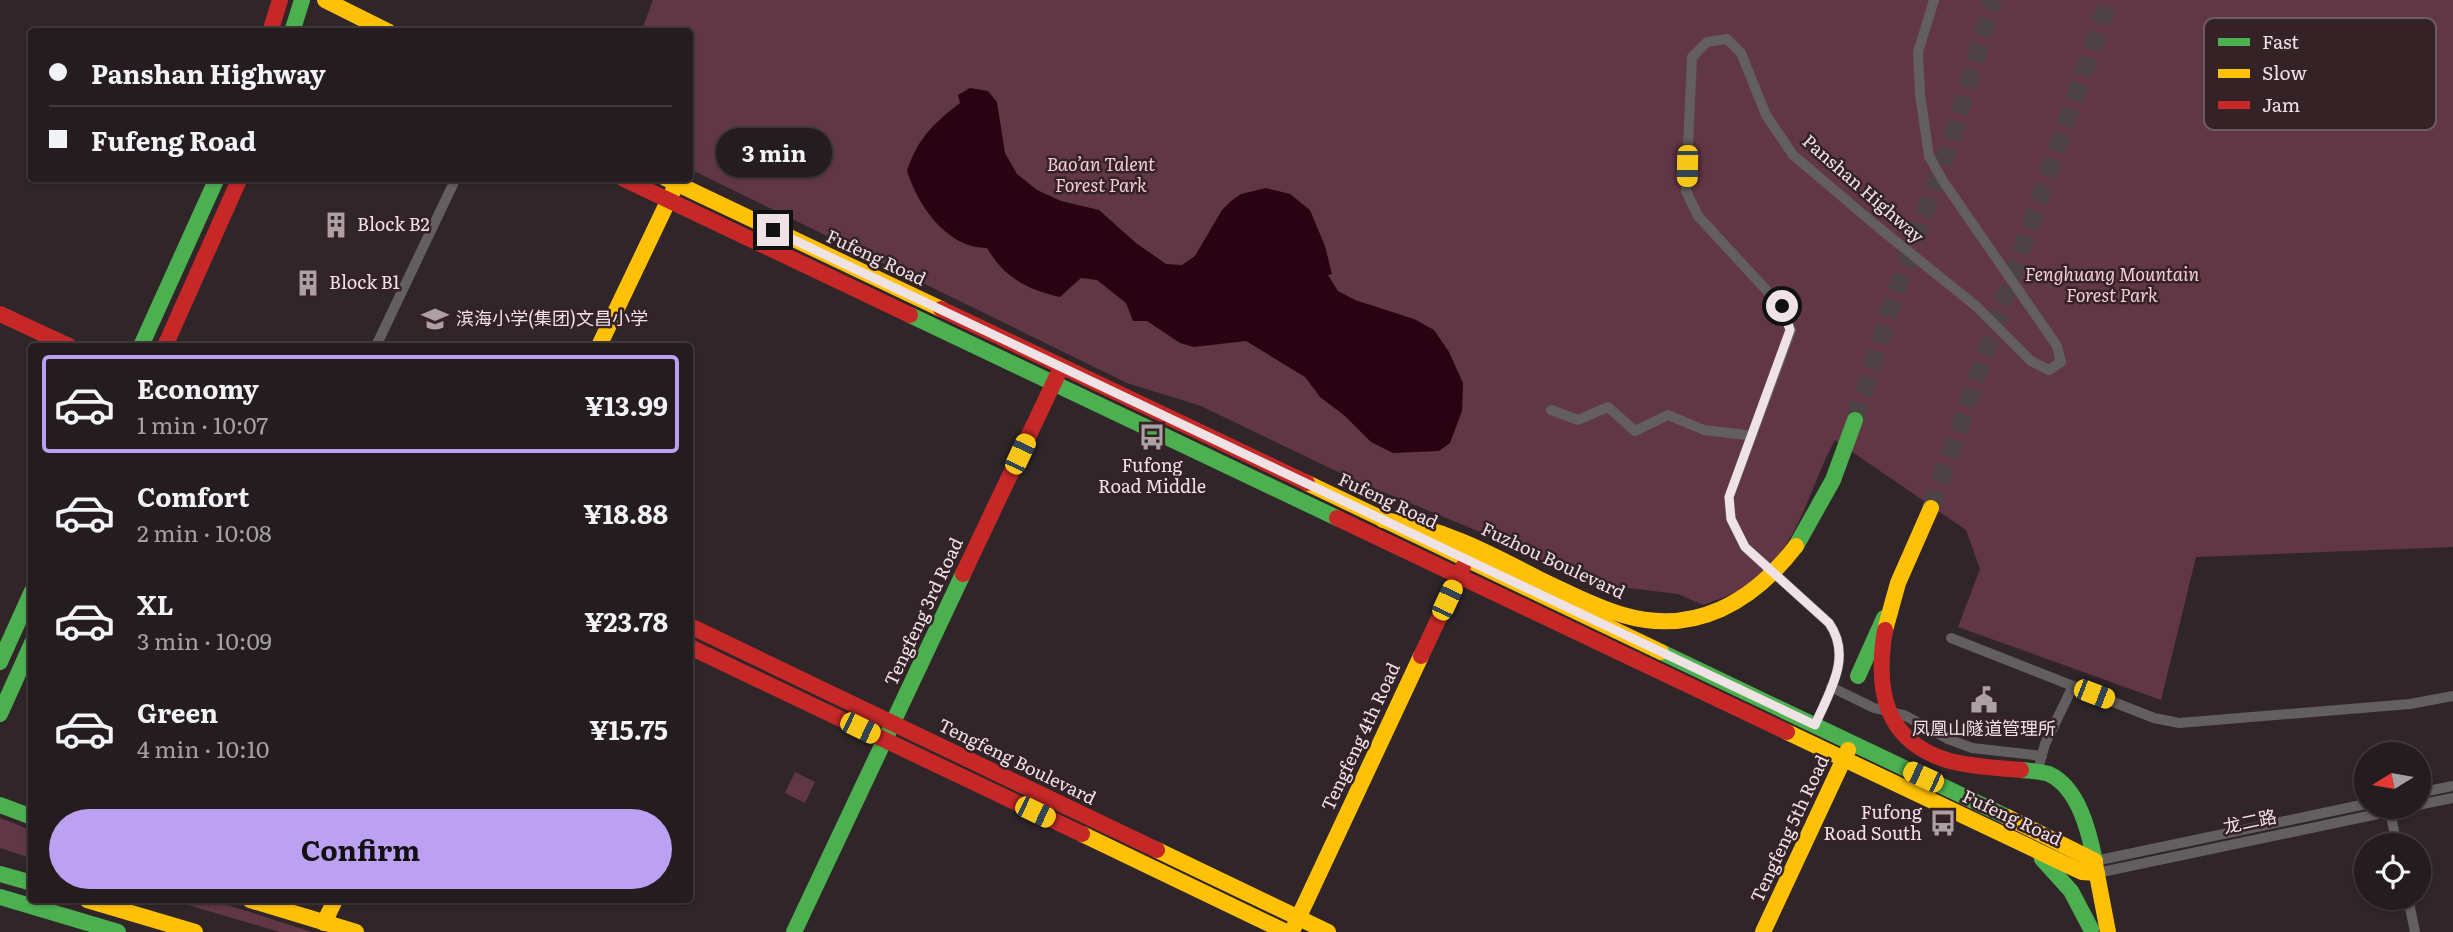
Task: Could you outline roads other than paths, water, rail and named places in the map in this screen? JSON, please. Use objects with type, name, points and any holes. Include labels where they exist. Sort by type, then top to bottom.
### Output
[{"type":"main road","points":[[271,28],[280,0]]},
{"type":"main road","points":[[293,28],[302,0]]},
{"type":"main road","points":[[325,0],[381,28]]},
{"type":"main road","points":[[142,343],[215,182]]},
{"type":"main road","points":[[165,343],[238,182]]},
{"type":"main road","name":"Fufeng Road","points":[[630,182],[2026,846],[2091,869]]},
{"type":"main road","points":[[600,343],[669,201],[671,182]]},
{"type":"main road","name":"Fufeng Road","points":[[673,182],[2075,849],[2091,869]]},
{"type":"main road","points":[[0,314],[63,343]]},
{"type":"main road","points":[[0,324],[41,343]]},
{"type":"main road","name":"Tengfeng 3rd Road","points":[[794,932],[1061,367]]},
{"type":"main road","name":"Fuzhou Boulevard","points":[[1383,520],[1421,525],[1466,541],[1542,581],[1633,618],[1660,622],[1687,620],[1728,607],[1755,592],[1776,572],[1796,546],[1833,480],[1855,420]]},
{"type":"main road","points":[[1212,459],[1220,442]]},
{"type":"main road","points":[[1858,676],[1931,509]]},
{"type":"main road","name":"Tengfeng 4th Road","points":[[1295,925],[1466,559]]},
{"type":"main road","points":[[0,662],[4,644],[28,599]]},
{"type":"main road","points":[[1891,603],[1879,664],[1880,682],[1890,716],[1920,748],[1940,758],[2021,770],[2040,764],[2056,778],[2067,792],[2088,831],[2092,931]]},
{"type":"main road","name":"Tengfeng Boulevard","points":[[693,627],[1295,925],[1328,932]]},
{"type":"main road","name":"Tengfeng Boulevard","points":[[693,647],[1286,932]]},
{"type":"main road","points":[[0,714],[28,652]]},
{"type":"main road","name":"Tengfeng 5th Road","points":[[1763,932],[1852,743]]},
{"type":"main road","points":[[0,805],[28,816]]},
{"type":"main road","points":[[2026,846],[2063,879],[2081,905],[2092,931]]},
{"type":"main road","points":[[2091,869],[2108,932]]},
{"type":"main road","points":[[0,874],[28,882]]},
{"type":"main road","points":[[0,897],[118,932]]},
{"type":"main road","points":[[97,903],[195,932]]},
{"type":"main road","points":[[260,903],[356,932]]},
{"type":"main road","points":[[324,923],[334,903]]},
{"type":"street","name":"Panshan Highway","points":[[1815,725],[1839,670],[1839,642],[1833,629],[1745,547],[1731,519],[1729,497],[1790,330],[1782,306],[1698,216],[1686,191],[1692,57],[1707,42],[1727,39],[1741,52],[1766,115],[1793,155],[1976,306],[2031,361],[2049,370],[2061,362],[2057,346],[1943,181],[1929,156],[1920,94],[1918,52],[1934,0]]},
{"type":"street","points":[[377,343],[454,182]]},
{"type":"street","points":[[1551,410],[1578,420],[1608,407],[1636,431],[1668,415],[1704,430],[1746,435]]},
{"type":"street","points":[[1951,638],[2154,718],[2179,723],[2410,704],[2453,696]]},
{"type":"street","points":[[1831,687],[1874,708],[1905,715],[1965,746],[2040,764],[2073,686]]},
{"type":"street","points":[[2431,790],[2453,786]]},
{"type":"street","points":[[2431,802],[2453,798]]},
{"type":"street","name":"龙二路","points":[[2091,869],[2354,807]]},
{"type":"street","name":"龙二路","points":[[2091,869],[2354,816]]},
{"type":"street","points":[[2410,910],[2415,932]]},
{"type":"tunnel","points":[[1855,420],[1890,309],[1954,132],[1993,0]]},
{"type":"tunnel","points":[[1931,508],[2109,0]]},
{"type":"place","name":"Block B2","points":[[336,225]]},
{"type":"place","name":"Block B1","points":[[308,283]]},
{"type":"place","name":"滨海小学(集团)文昌小学","points":[[435,319]]},
{"type":"place","name":"Fufong Road Middle","points":[[1152,437]]},
{"type":"place","name":"凤凰山隧道管理所","points":[[1984,700]]},
{"type":"place","name":"Fufong Road South","points":[[1943,823]]},
{"type":"park label","name":"Bao’an Talent Forest Park","points":[[1101,175]]},
{"type":"park label","name":"Fenghuang Mountain Forest Park","points":[[2112,285]]}]
